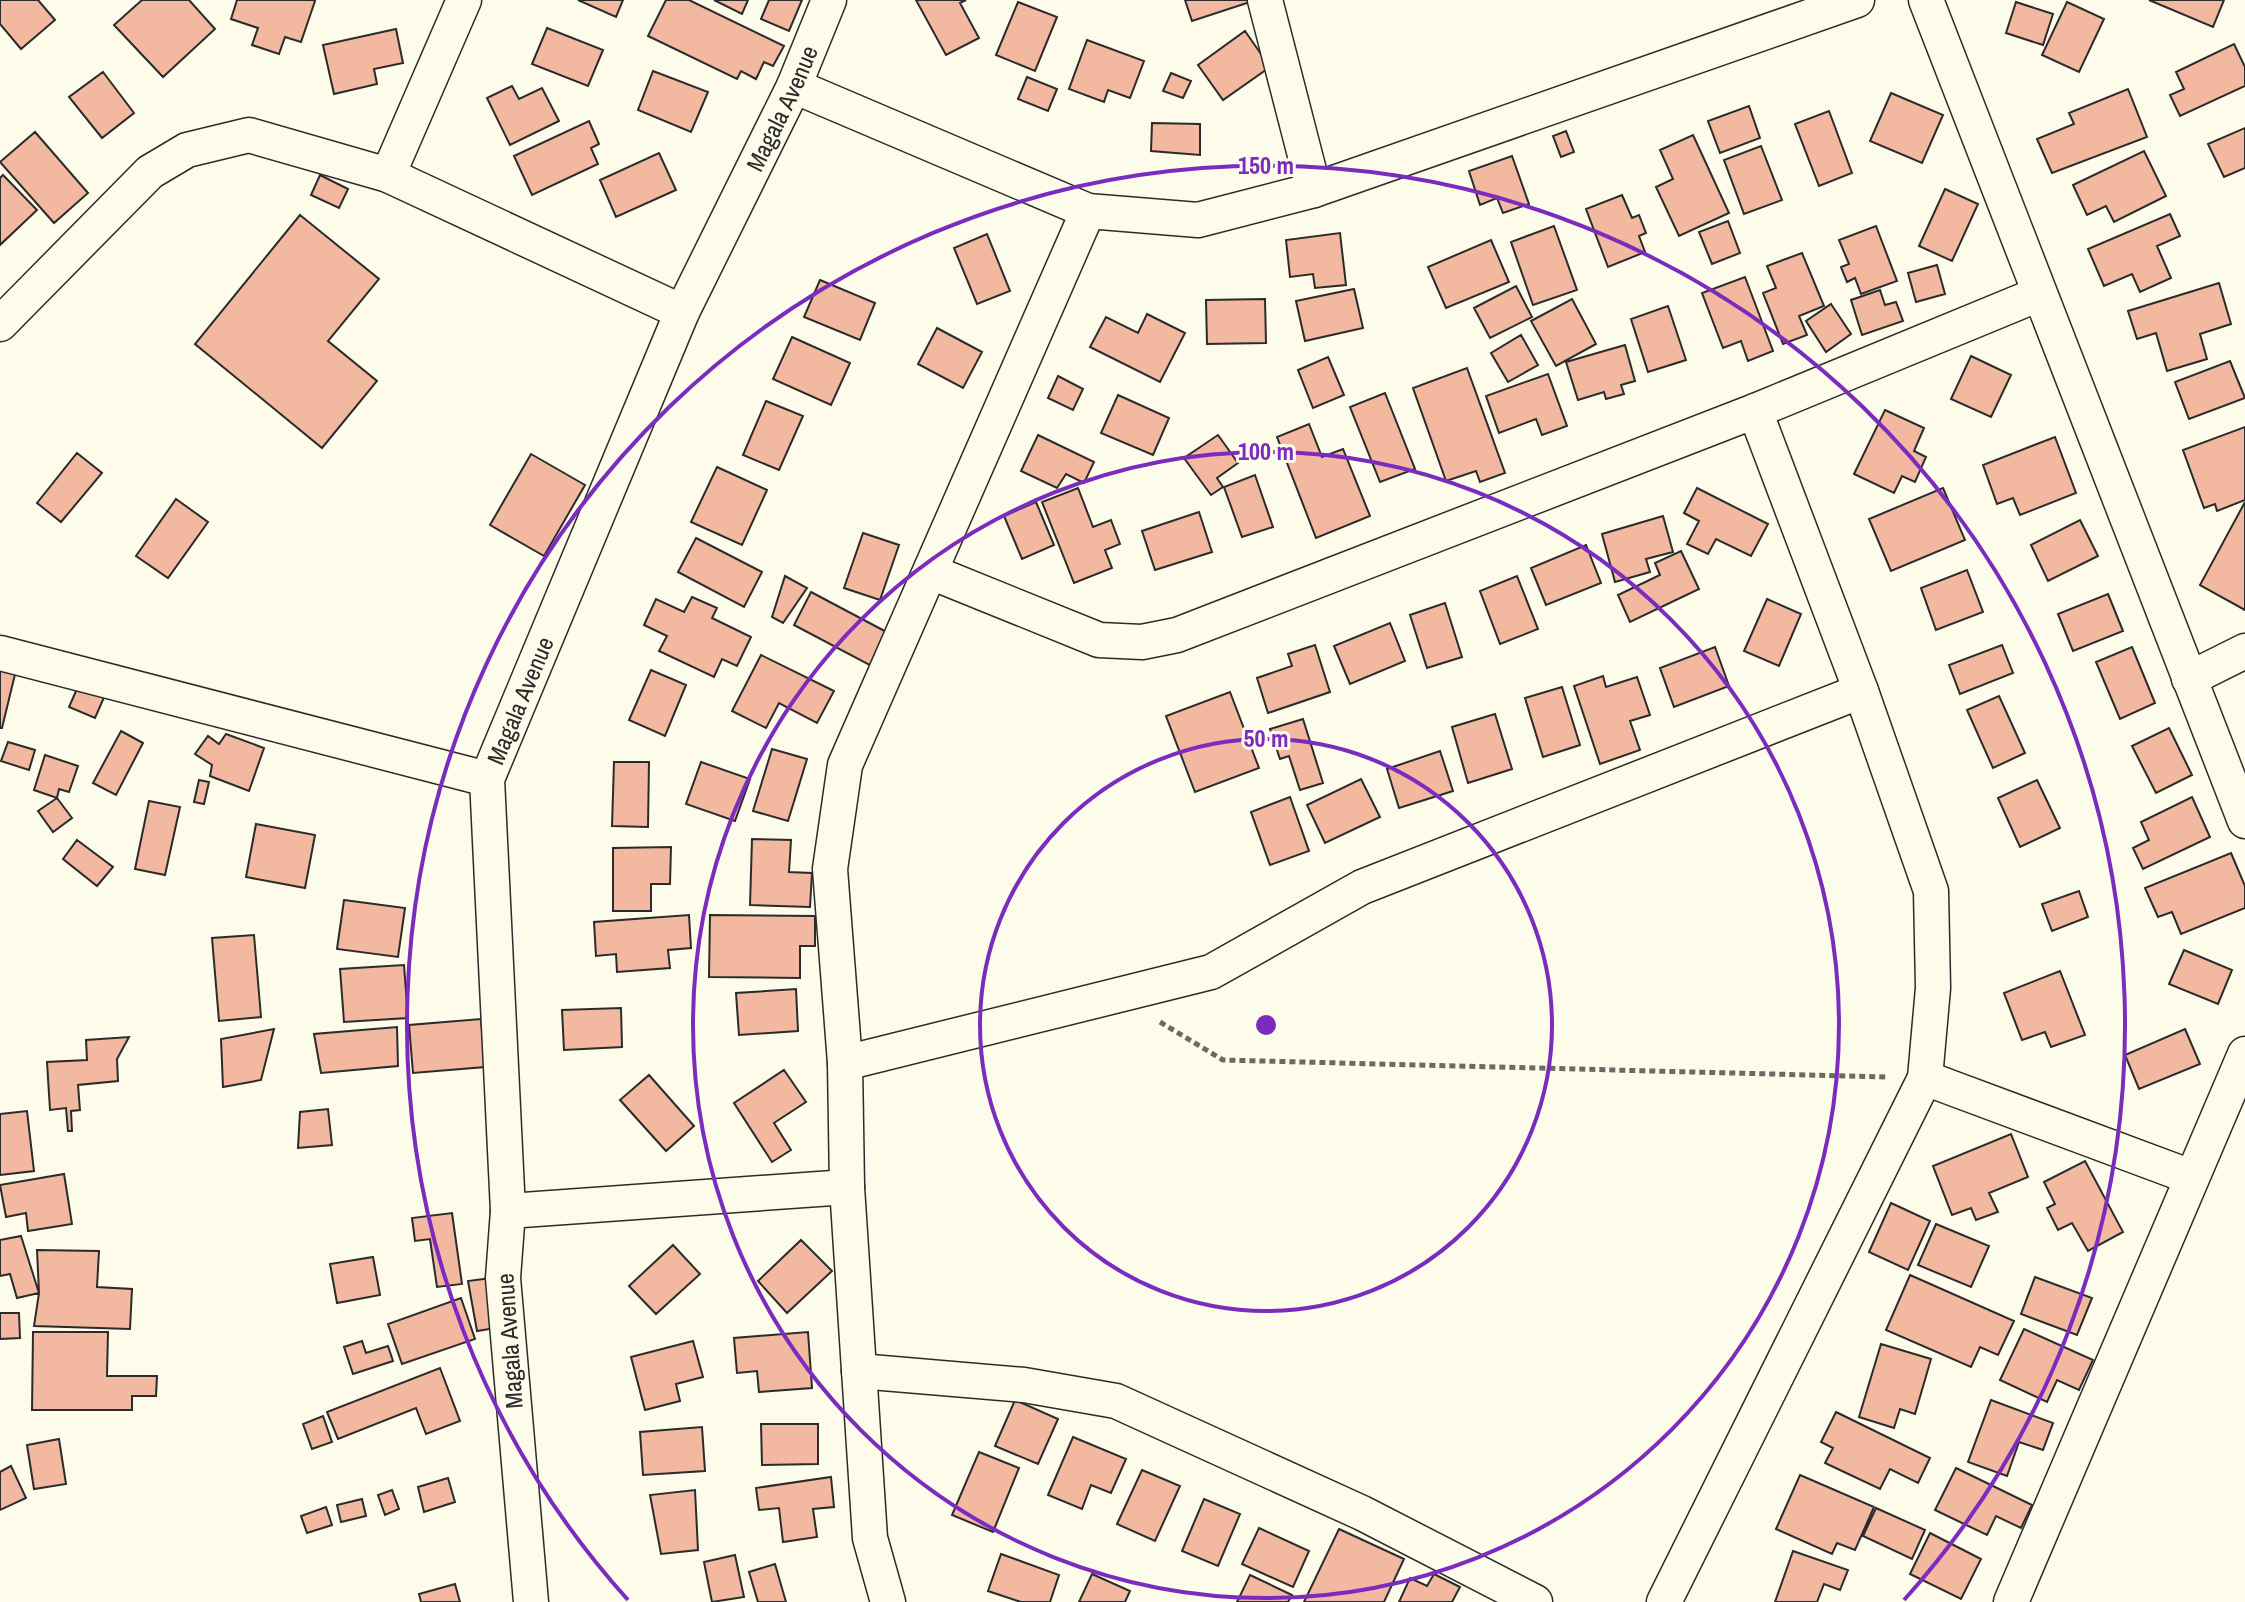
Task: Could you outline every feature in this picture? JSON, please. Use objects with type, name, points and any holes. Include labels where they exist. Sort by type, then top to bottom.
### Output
[{"type":"street","points":[[388,175],[464,0]]},
{"type":"street","name":"Magala Avenue","points":[[531,1602],[503,1278],[508,1211],[487,779],[682,312],[794,86],[829,0]]},
{"type":"street","points":[[1265,0],[1314,190]]},
{"type":"street","points":[[794,86],[1088,211],[1198,220],[1314,190],[1779,12],[1857,0]]},
{"type":"street","points":[[1926,0],[2245,821]]},
{"type":"street","points":[[0,324],[150,172],[187,150],[249,135],[388,175],[682,312]]},
{"type":"street","points":[[888,1602],[870,1538],[847,1187],[845,1063],[830,869],[845,765],[1088,211]]},
{"type":"street","points":[[931,572],[1099,640],[1142,642],[1177,635],[1755,411],[2039,294]]},
{"type":"street","points":[[1664,1602],[1925,1078],[1933,988],[1931,891],[1861,691],[1755,411]]},
{"type":"street","points":[[2189,679],[2245,651]]},
{"type":"street","points":[[0,653],[487,779]]},
{"type":"street","points":[[845,1063],[1211,972],[1362,887],[1861,691]]},
{"type":"street","points":[[2011,1602],[2245,1054]]},
{"type":"street","points":[[1925,1078],[2191,1177]]},
{"type":"street","points":[[508,1211],[847,1187]]},
{"type":"street","points":[[859,1371],[1024,1385],[1116,1401],[1362,1513],[1535,1602]]},
{"type":"path","points":[[1120,997],[1223,1060],[1925,1078]]},
{"type":"building","points":[[0,0],[38,0],[55,20],[21,49],[0,24]]},
{"type":"building","points":[[142,0],[189,0],[215,29],[163,77],[114,25]]},
{"type":"building","points":[[237,0],[315,1],[301,42],[285,37],[279,54],[252,45],[258,28],[231,19]]},
{"type":"building","points":[[578,0],[623,0],[616,17]]},
{"type":"building","points":[[666,0],[689,0],[784,46],[773,66],[764,62],[756,79],[741,71],[737,79],[648,36]]},
{"type":"building","points":[[714,0],[748,0],[742,14]]},
{"type":"building","points":[[769,0],[802,0],[789,31],[761,19]]},
{"type":"building","points":[[916,0],[966,0],[960,3],[979,38],[946,55]]},
{"type":"building","points":[[1185,0],[1256,0],[1192,21]]},
{"type":"building","points":[[2149,0],[2224,0],[2213,27]]},
{"type":"building","points":[[1018,2],[1057,17],[1035,71],[996,55]]},
{"type":"building","points":[[2016,2],[2053,14],[2043,45],[2006,33]]},
{"type":"building","points":[[2067,2],[2104,19],[2079,72],[2042,55]]},
{"type":"building","points":[[547,28],[603,50],[588,86],[532,64]]},
{"type":"building","points":[[396,29],[403,63],[374,69],[377,84],[334,94],[323,45]]},
{"type":"building","points":[[1245,31],[1270,67],[1223,100],[1198,65]]},
{"type":"building","points":[[1087,40],[1144,61],[1130,98],[1108,90],[1104,102],[1069,89]]},
{"type":"building","points":[[2234,44],[2245,67],[2245,86],[2180,116],[2170,95],[2184,89],[2176,72]]},
{"type":"building","points":[[653,71],[708,92],[691,132],[638,110]]},
{"type":"building","points":[[103,72],[134,113],[102,138],[69,97]]},
{"type":"building","points":[[1171,73],[1191,81],[1183,98],[1163,91]]},
{"type":"building","points":[[1027,77],[1057,89],[1048,111],[1018,99]]},
{"type":"building","points":[[512,86],[519,99],[542,88],[559,121],[510,145],[487,98]]},
{"type":"building","points":[[2128,89],[2147,137],[2052,173],[2037,139],[2074,124],[2069,113]]},
{"type":"building","points":[[1891,93],[1943,115],[1922,163],[1870,141]]},
{"type":"building","points":[[1749,106],[1760,138],[1720,153],[1708,121]]},
{"type":"building","points":[[1829,111],[1852,173],[1819,186],[1795,124]]},
{"type":"building","points":[[589,121],[599,144],[591,148],[598,164],[532,195],[514,156]]},
{"type":"building","points":[[1152,123],[1200,124],[1200,155],[1151,151]]},
{"type":"building","points":[[2245,128],[2245,168],[2224,177],[2208,144]]},
{"type":"building","points":[[1566,131],[1574,152],[1561,157],[1553,136]]},
{"type":"building","points":[[35,132],[88,193],[54,223],[0,162]]},
{"type":"building","points":[[1693,135],[1729,213],[1679,236],[1656,187],[1673,179],[1660,150]]},
{"type":"building","points":[[1761,146],[1782,200],[1744,214],[1724,160]]},
{"type":"building","points":[[2144,151],[2166,196],[2114,222],[2106,206],[2087,215],[2073,185]]},
{"type":"building","points":[[659,153],[676,190],[616,217],[600,180]]},
{"type":"building","points":[[1512,156],[1529,204],[1503,213],[1497,198],[1480,205],[1469,171]]},
{"type":"building","points":[[3,175],[37,210],[0,245],[0,178]]},
{"type":"building","points":[[320,175],[348,189],[339,208],[311,195]]},
{"type":"building","points":[[1945,189],[1978,204],[1952,261],[1919,246]]},
{"type":"building","points":[[1622,195],[1632,218],[1639,215],[1646,233],[1639,236],[1645,252],[1608,267],[1586,209]]},
{"type":"building","points":[[2170,214],[2180,236],[2157,246],[2171,278],[2140,292],[2132,274],[2104,286],[2088,249]]},
{"type":"building","points":[[300,215],[379,279],[328,341],[377,381],[322,448],[195,344]]},
{"type":"building","points":[[1728,221],[1740,253],[1712,264],[1699,232]]},
{"type":"building","points":[[1554,226],[1577,290],[1533,305],[1511,242]]},
{"type":"building","points":[[1876,226],[1897,281],[1861,294],[1855,278],[1847,282],[1841,267],[1849,264],[1839,240]]},
{"type":"building","points":[[1340,233],[1346,285],[1315,288],[1313,274],[1290,277],[1286,240]]},
{"type":"building","points":[[987,234],[1010,291],[977,304],[954,248]]},
{"type":"building","points":[[1491,240],[1509,282],[1446,308],[1428,267]]},
{"type":"building","points":[[1802,253],[1824,306],[1799,316],[1807,335],[1783,344],[1763,293],[1776,288],[1767,266]]},
{"type":"building","points":[[1937,265],[1945,294],[1916,302],[1908,273]]},
{"type":"building","points":[[1745,277],[1773,351],[1748,361],[1741,341],[1723,348],[1702,293]]},
{"type":"building","points":[[820,280],[875,303],[860,340],[804,317]]},
{"type":"building","points":[[2219,283],[2231,324],[2200,334],[2207,359],[2167,371],[2156,333],[2137,339],[2128,311]]},
{"type":"building","points":[[1516,286],[1532,317],[1490,338],[1474,308]]},
{"type":"building","points":[[1354,289],[1363,328],[1305,341],[1296,301]]},
{"type":"building","points":[[1880,290],[1885,305],[1896,302],[1903,321],[1862,335],[1851,300]]},
{"type":"building","points":[[1265,299],[1266,343],[1207,344],[1206,300]]},
{"type":"building","points":[[1572,299],[1596,344],[1556,366],[1531,321]]},
{"type":"building","points":[[1831,304],[1851,334],[1826,352],[1806,321]]},
{"type":"building","points":[[1668,306],[1686,360],[1648,372],[1631,319]]},
{"type":"building","points":[[1147,314],[1185,333],[1160,382],[1090,347],[1106,317],[1138,333]]},
{"type":"building","points":[[937,328],[982,352],[963,388],[918,364]]},
{"type":"building","points":[[1521,335],[1538,365],[1508,382],[1491,353]]},
{"type":"building","points":[[792,337],[850,363],[831,405],[773,379]]},
{"type":"building","points":[[1625,345],[1635,381],[1621,385],[1624,394],[1606,399],[1604,392],[1578,400],[1566,362]]},
{"type":"building","points":[[1971,356],[2011,375],[1991,417],[1951,399]]},
{"type":"building","points":[[1328,357],[1344,395],[1313,408],[1298,370]]},
{"type":"building","points":[[2230,361],[2245,398],[2189,419],[2175,382]]},
{"type":"building","points":[[1467,368],[1505,473],[1480,482],[1476,471],[1446,481],[1413,388]]},
{"type":"building","points":[[1548,374],[1567,426],[1542,435],[1536,419],[1499,433],[1486,396]]},
{"type":"building","points":[[1058,376],[1083,389],[1073,410],[1048,398]]},
{"type":"building","points":[[1385,393],[1415,469],[1380,482],[1350,407]]},
{"type":"building","points":[[1118,395],[1169,418],[1153,455],[1101,433]]},
{"type":"building","points":[[766,401],[803,416],[779,470],[743,455]]},
{"type":"building","points":[[1885,410],[1924,428],[1914,451],[1926,457],[1915,482],[1902,476],[1894,493],[1854,474]]},
{"type":"building","points":[[1309,424],[1322,457],[1343,449],[1370,516],[1316,538],[1277,437]]},
{"type":"building","points":[[2245,427],[2245,500],[2217,511],[2215,504],[2204,508],[2183,450]]},
{"type":"building","points":[[1038,435],[1094,462],[1084,483],[1066,474],[1057,488],[1021,471]]},
{"type":"building","points":[[1218,435],[1238,463],[1217,478],[1223,487],[1211,495],[1184,458]]},
{"type":"building","points":[[2055,437],[2076,493],[2020,515],[2013,498],[1997,504],[1983,465]]},
{"type":"building","points":[[77,453],[102,473],[61,522],[37,503]]},
{"type":"building","points":[[531,454],[585,485],[544,556],[490,525]]},
{"type":"building","points":[[717,467],[767,490],[742,545],[691,522]]},
{"type":"building","points":[[1255,475],[1273,527],[1242,537],[1224,487]]},
{"type":"building","points":[[1078,488],[1093,527],[1111,520],[1120,544],[1105,550],[1112,568],[1074,583],[1042,502]]},
{"type":"building","points":[[1697,488],[1768,524],[1751,556],[1716,539],[1708,554],[1687,544],[1699,521],[1684,513]]},
{"type":"building","points":[[1943,488],[1965,540],[1891,571],[1869,519]]},
{"type":"building","points":[[176,499],[208,522],[168,578],[136,556]]},
{"type":"building","points":[[1036,502],[1054,545],[1022,559],[1004,516]]},
{"type":"building","points":[[2245,502],[2245,610],[2200,585]]},
{"type":"building","points":[[1199,512],[1212,552],[1155,570],[1142,531]]},
{"type":"building","points":[[1663,516],[1673,552],[1646,559],[1650,572],[1615,582],[1602,534]]},
{"type":"building","points":[[2080,520],[2098,556],[2048,581],[2031,545]]},
{"type":"building","points":[[863,533],[899,545],[880,600],[844,588]]},
{"type":"building","points":[[696,538],[762,572],[744,607],[678,572]]},
{"type":"building","points":[[1586,545],[1601,583],[1546,605],[1531,568]]},
{"type":"building","points":[[1681,551],[1699,589],[1630,622],[1618,595],[1660,575],[1655,563]]},
{"type":"building","points":[[1967,570],[1983,612],[1936,630],[1921,588]]},
{"type":"building","points":[[785,576],[807,588],[783,623],[772,617]]},
{"type":"building","points":[[1517,576],[1538,629],[1500,644],[1480,591]]},
{"type":"building","points":[[811,592],[896,637],[879,670],[794,625]]},
{"type":"building","points":[[2108,594],[2123,631],[2073,651],[2058,614]]},
{"type":"building","points":[[692,597],[717,608],[712,618],[751,637],[737,666],[722,659],[714,677],[659,651],[667,636],[644,625],[656,599],[684,612]]},
{"type":"building","points":[[1767,599],[1801,614],[1779,666],[1744,651]]},
{"type":"building","points":[[1445,603],[1462,657],[1427,668],[1410,615]]},
{"type":"building","points":[[1390,623],[1405,661],[1350,684],[1334,646]]},
{"type":"building","points":[[1315,645],[1330,692],[1268,713],[1257,678],[1292,666],[1288,654]]},
{"type":"building","points":[[2002,645],[2013,673],[1960,694],[1949,665]]},
{"type":"building","points":[[1715,647],[1729,686],[1674,707],[1660,668]]},
{"type":"building","points":[[2132,647],[2155,703],[2120,719],[2096,662]]},
{"type":"building","points":[[761,655],[834,691],[817,723],[779,703],[766,728],[732,711]]},
{"type":"building","points":[[0,657],[18,662],[2,728],[0,728]]},
{"type":"building","points":[[651,670],[686,685],[665,736],[629,720]]},
{"type":"building","points":[[83,675],[109,686],[95,718],[69,707]]},
{"type":"building","points":[[1603,676],[1606,687],[1637,677],[1650,715],[1630,721],[1640,750],[1600,764],[1574,686]]},
{"type":"building","points":[[1562,687],[1580,745],[1543,757],[1525,698]]},
{"type":"building","points":[[1230,692],[1259,768],[1195,792],[1166,716]]},
{"type":"building","points":[[1999,696],[2025,753],[1993,768],[1967,710]]},
{"type":"building","points":[[1495,714],[1512,769],[1468,783],[1452,727]]},
{"type":"building","points":[[1303,719],[1323,783],[1300,790],[1289,756],[1280,759],[1270,729]]},
{"type":"building","points":[[2169,728],[2192,775],[2156,793],[2132,746]]},
{"type":"building","points":[[121,731],[143,743],[116,795],[93,783]]},
{"type":"building","points":[[226,734],[264,748],[249,791],[210,776],[212,765],[195,754],[208,736],[219,744]]},
{"type":"building","points":[[8,742],[35,750],[29,770],[1,761]]},
{"type":"building","points":[[772,749],[807,759],[788,821],[753,811]]},
{"type":"building","points":[[1440,751],[1453,791],[1399,808],[1387,769]]},
{"type":"building","points":[[45,755],[78,766],[69,792],[59,789],[57,798],[34,790]]},
{"type":"building","points":[[614,762],[649,762],[648,827],[612,826]]},
{"type":"building","points":[[701,762],[750,779],[735,821],[686,804]]},
{"type":"building","points":[[1361,779],[1380,817],[1325,843],[1307,805]]},
{"type":"building","points":[[199,780],[209,782],[204,804],[194,802]]},
{"type":"building","points":[[2037,780],[2060,828],[2020,847],[1998,798]]},
{"type":"building","points":[[1290,797],[1309,851],[1270,865],[1251,812]]},
{"type":"building","points":[[2192,797],[2210,837],[2143,869],[2133,848],[2149,840],[2141,822]]},
{"type":"building","points":[[57,798],[72,818],[53,832],[38,811]]},
{"type":"building","points":[[149,801],[180,807],[165,875],[135,869]]},
{"type":"building","points":[[256,824],[315,835],[305,888],[246,877]]},
{"type":"building","points":[[752,839],[791,840],[789,872],[812,873],[810,907],[750,905]]},
{"type":"building","points":[[77,840],[113,867],[97,886],[63,859]]},
{"type":"building","points":[[671,847],[670,884],[651,884],[651,911],[613,911],[613,848]]},
{"type":"building","points":[[2231,853],[2245,886],[2245,908],[2181,934],[2172,912],[2158,917],[2145,888]]},
{"type":"building","points":[[2079,891],[2088,917],[2052,931],[2042,904]]},
{"type":"building","points":[[344,900],[405,908],[398,957],[337,949]]},
{"type":"building","points":[[689,915],[691,948],[668,950],[670,968],[617,972],[616,954],[596,956],[594,922]]},
{"type":"building","points":[[710,915],[815,916],[815,946],[800,946],[800,978],[709,977]]},
{"type":"building","points":[[254,935],[261,1017],[219,1021],[212,938]]},
{"type":"building","points":[[2184,950],[2232,970],[2218,1004],[2169,984]]},
{"type":"building","points":[[404,965],[408,1018],[344,1022],[340,969]]},
{"type":"building","points":[[2060,971],[2085,1035],[2051,1047],[2045,1032],[2022,1040],[2004,993]]},
{"type":"building","points":[[796,989],[798,1031],[739,1035],[736,993]]},
{"type":"building","points":[[621,1008],[622,1047],[564,1050],[562,1010]]},
{"type":"building","points":[[481,1019],[485,1067],[413,1073],[409,1025]]},
{"type":"building","points":[[397,1027],[398,1066],[321,1073],[314,1034]]},
{"type":"building","points":[[274,1029],[261,1080],[223,1087],[221,1039]]},
{"type":"building","points":[[2185,1029],[2200,1064],[2139,1089],[2125,1055]]},
{"type":"building","points":[[129,1037],[117,1059],[118,1081],[78,1085],[80,1110],[71,1111],[72,1131],[68,1131],[66,1108],[50,1110],[47,1062],[87,1060],[86,1040]]},
{"type":"building","points":[[784,1070],[806,1102],[774,1123],[791,1150],[772,1162],[734,1103]]},
{"type":"building","points":[[649,1075],[694,1126],[666,1151],[620,1100]]},
{"type":"building","points":[[328,1109],[332,1145],[298,1148],[300,1112]]},
{"type":"building","points":[[27,1111],[34,1171],[0,1175],[0,1114]]},
{"type":"building","points":[[2011,1134],[2028,1177],[1989,1193],[1998,1212],[1976,1220],[1971,1208],[1952,1215],[1933,1166]]},
{"type":"building","points":[[2085,1161],[2123,1232],[2088,1251],[2072,1223],[2058,1230],[2047,1208],[2055,1204],[2044,1182]]},
{"type":"building","points":[[64,1174],[72,1224],[28,1231],[26,1213],[6,1217],[0,1185]]},
{"type":"building","points":[[1891,1203],[1930,1221],[1908,1270],[1869,1252]]},
{"type":"building","points":[[452,1213],[462,1284],[437,1287],[430,1239],[415,1241],[412,1218]]},
{"type":"building","points":[[1936,1224],[1989,1246],[1971,1287],[1918,1265]]},
{"type":"building","points":[[21,1236],[39,1293],[17,1298],[10,1274],[0,1276],[0,1240]]},
{"type":"building","points":[[801,1240],[832,1271],[787,1313],[758,1281]]},
{"type":"building","points":[[673,1245],[700,1274],[656,1314],[629,1286]]},
{"type":"building","points":[[37,1250],[99,1251],[97,1287],[132,1289],[130,1329],[34,1326],[39,1293]]},
{"type":"building","points":[[373,1257],[380,1295],[337,1303],[330,1264]]},
{"type":"building","points":[[1910,1275],[2014,1321],[1998,1355],[1980,1347],[1971,1367],[1886,1330]]},
{"type":"building","points":[[499,1277],[502,1327],[477,1331],[468,1281]]},
{"type":"building","points":[[2035,1277],[2092,1298],[2077,1335],[2021,1314]]},
{"type":"building","points":[[461,1298],[475,1339],[402,1364],[388,1324]]},
{"type":"building","points":[[0,1313],[19,1313],[20,1338],[0,1339]]},
{"type":"building","points":[[2024,1329],[2093,1360],[2079,1390],[2057,1380],[2047,1402],[2000,1380]]},
{"type":"building","points":[[33,1332],[108,1332],[107,1376],[157,1376],[156,1396],[132,1396],[132,1410],[32,1410]]},
{"type":"building","points":[[808,1332],[812,1388],[759,1392],[757,1371],[737,1373],[734,1338]]},
{"type":"building","points":[[362,1341],[366,1353],[388,1346],[393,1361],[353,1374],[344,1347]]},
{"type":"building","points":[[693,1341],[703,1377],[676,1384],[680,1401],[645,1410],[631,1357]]},
{"type":"building","points":[[1881,1344],[1931,1359],[1915,1414],[1900,1409],[1894,1428],[1859,1417]]},
{"type":"building","points":[[440,1368],[460,1421],[426,1434],[416,1408],[338,1439],[327,1412]]},
{"type":"building","points":[[1015,1400],[1058,1419],[1038,1464],[995,1446]]},
{"type":"building","points":[[1991,1400],[2053,1423],[2043,1450],[2019,1442],[2007,1476],[1968,1462]]},
{"type":"building","points":[[1836,1412],[1930,1458],[1918,1483],[1890,1469],[1880,1489],[1825,1463],[1833,1448],[1821,1442]]},
{"type":"building","points":[[323,1416],[332,1442],[312,1449],[303,1424]]},
{"type":"building","points":[[761,1424],[818,1424],[818,1464],[762,1465]]},
{"type":"building","points":[[702,1427],[705,1471],[643,1475],[640,1432]]},
{"type":"building","points":[[1073,1437],[1126,1459],[1111,1493],[1091,1485],[1082,1509],[1048,1495]]},
{"type":"building","points":[[59,1439],[66,1484],[34,1489],[27,1445]]},
{"type":"building","points":[[979,1452],[1019,1468],[993,1532],[952,1515]]},
{"type":"building","points":[[11,1466],[26,1498],[0,1510],[0,1472]]},
{"type":"building","points":[[1956,1468],[2032,1505],[2021,1528],[1996,1516],[1987,1535],[1935,1510]]},
{"type":"building","points":[[1142,1470],[1180,1486],[1155,1541],[1117,1524]]},
{"type":"building","points":[[1800,1475],[1874,1507],[1855,1550],[1837,1543],[1832,1554],[1776,1529]]},
{"type":"building","points":[[831,1477],[834,1507],[813,1509],[817,1537],[783,1542],[779,1508],[759,1510],[756,1488]]},
{"type":"building","points":[[448,1478],[455,1502],[424,1512],[418,1487]]},
{"type":"building","points":[[392,1490],[399,1509],[385,1515],[378,1495]]},
{"type":"building","points":[[695,1490],[698,1550],[661,1554],[650,1495]]},
{"type":"building","points":[[362,1499],[366,1516],[341,1522],[337,1505]]},
{"type":"building","points":[[1204,1499],[1240,1514],[1218,1566],[1182,1551]]},
{"type":"building","points":[[326,1507],[332,1525],[307,1533],[301,1516]]},
{"type":"building","points":[[1876,1508],[1925,1530],[1912,1559],[1863,1536]]},
{"type":"building","points":[[1259,1528],[1309,1551],[1293,1587],[1242,1564]]},
{"type":"building","points":[[1339,1529],[1404,1559],[1384,1602],[1304,1602]]},
{"type":"building","points":[[1930,1533],[1981,1559],[1961,1599],[1910,1574]]},
{"type":"building","points":[[1793,1551],[1848,1570],[1840,1590],[1824,1584],[1817,1602],[1775,1602]]},
{"type":"building","points":[[1001,1554],[1059,1575],[1050,1602],[1021,1602],[988,1591]]},
{"type":"building","points":[[735,1555],[744,1597],[712,1602],[704,1562]]},
{"type":"building","points":[[775,1564],[786,1602],[758,1602],[749,1572]]},
{"type":"building","points":[[1092,1574],[1130,1591],[1125,1602],[1079,1602]]},
{"type":"building","points":[[1434,1574],[1460,1587],[1452,1602],[1399,1602],[1410,1578],[1427,1586]]},
{"type":"building","points":[[1250,1575],[1292,1595],[1288,1602],[1237,1602]]},
{"type":"building","points":[[455,1584],[460,1602],[421,1602],[419,1594]]}]
